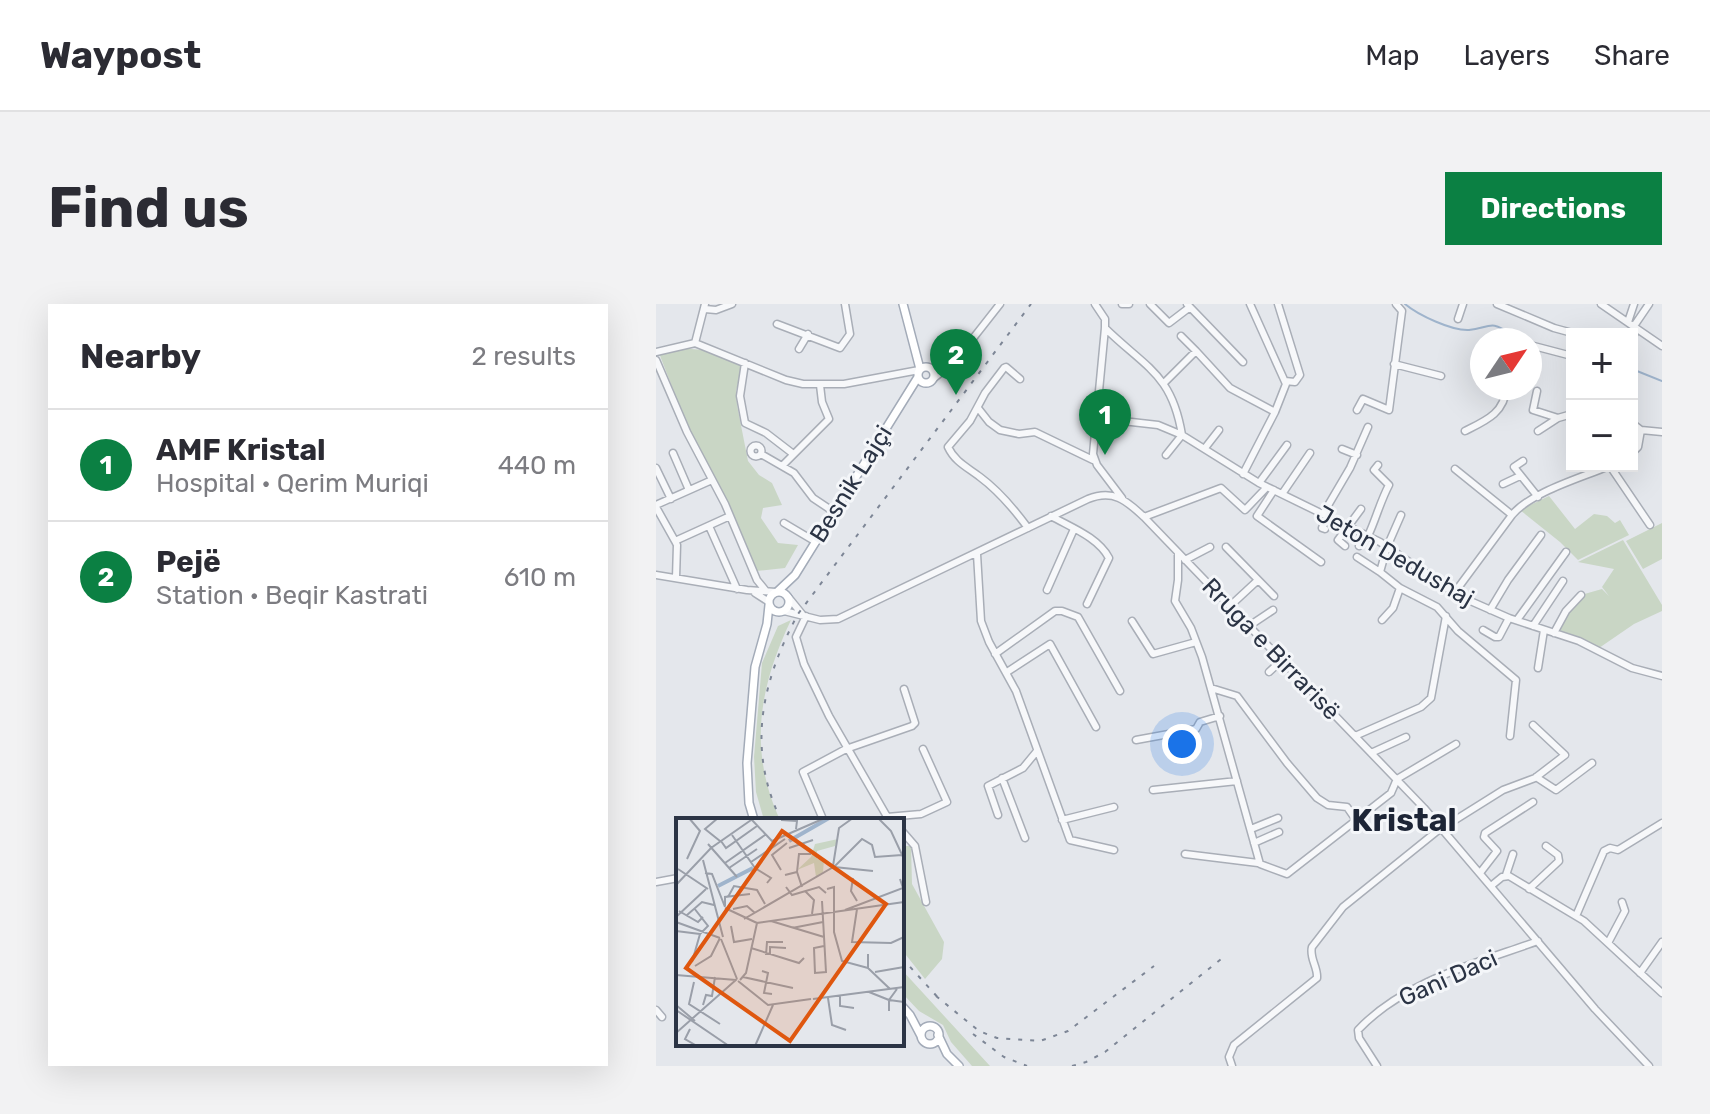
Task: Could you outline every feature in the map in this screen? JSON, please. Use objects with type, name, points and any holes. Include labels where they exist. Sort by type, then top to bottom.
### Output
[{"type":"main road","points":[[903,304],[912,342],[924,373]]},
{"type":"main road","name":"Besnik Lajçi","points":[[776,592],[795,575],[924,373]]},
{"type":"main road","name":"Besnik Lajçi","points":[[789,598],[795,575]]},
{"type":"main road","points":[[753,818],[749,803],[747,763],[754,673],[769,603],[776,592],[784,592],[789,598],[789,607],[771,625],[762,643]]},
{"type":"main road","points":[[769,603],[774,611],[783,611]]},
{"type":"main road","points":[[904,1008],[924,1041],[947,1054],[959,1066]]},
{"type":"main road","points":[[910,1015],[937,1030],[947,1054]]},
{"type":"main road","points":[[921,1036],[924,1028],[931,1026]]},
{"type":"main road","points":[[930,1044],[937,1040],[938,1035]]},
{"type":"street","points":[[695,343],[705,307],[716,310],[732,304]]},
{"type":"street","points":[[777,324],[840,348],[850,334],[845,304]]},
{"type":"street","points":[[656,352],[695,343],[786,380],[820,385],[924,373],[950,365],[972,342],[1000,304]]},
{"type":"street","points":[[978,408],[1000,430],[1019,434],[1035,432],[1094,460],[1105,328],[1105,319],[1095,304]]},
{"type":"street","points":[[1122,304],[1129,304]]},
{"type":"street","points":[[1150,304],[1169,323],[1189,306],[1243,362]]},
{"type":"street","points":[[1243,474],[1285,390],[1285,381],[1250,304]]},
{"type":"street","points":[[1278,304],[1300,375],[1295,382],[1285,381]]},
{"type":"street","points":[[1357,410],[1363,399],[1389,410],[1402,311],[1396,304]]},
{"type":"street","points":[[1458,319],[1463,304]]},
{"type":"street","points":[[1497,304],[1566,331]]},
{"type":"street","points":[[1601,304],[1662,346]]},
{"type":"street","points":[[1633,328],[1634,304]]},
{"type":"street","points":[[1633,325],[1649,304]]},
{"type":"street","points":[[1105,328],[1165,382],[1176,405],[1182,435],[1166,455]]},
{"type":"street","points":[[799,349],[808,334]]},
{"type":"street","points":[[1181,336],[1230,388],[1275,412]]},
{"type":"street","points":[[1542,348],[1566,354]]},
{"type":"street","points":[[1165,382],[1196,351]]},
{"type":"street","points":[[656,360],[754,574],[766,591]]},
{"type":"street","points":[[745,363],[740,396],[745,423],[766,433],[792,453]]},
{"type":"street","points":[[1394,364],[1441,376]]},
{"type":"street","points":[[1020,379],[1004,368],[985,393],[970,421],[950,444],[950,451],[959,463],[994,489],[1028,528]]},
{"type":"street","points":[[783,465],[829,419],[822,402],[820,385]]},
{"type":"street","points":[[1465,431],[1490,418],[1499,410],[1502,400]]},
{"type":"street","points":[[1535,400],[1533,410],[1558,418]]},
{"type":"street","points":[[1538,431],[1566,416]]},
{"type":"street","name":"Jeton Dedushaj","points":[[1096,418],[1158,425],[1182,435],[1259,483],[1387,547],[1455,592],[1490,610],[1579,641],[1632,668],[1661,677]]},
{"type":"street","points":[[1325,529],[1322,528],[1325,515],[1357,455],[1368,427]]},
{"type":"street","points":[[1638,428],[1662,432]]},
{"type":"street","points":[[1205,448],[1219,430]]},
{"type":"street","points":[[1638,447],[1641,430]]},
{"type":"street","points":[[1259,483],[1287,445]]},
{"type":"street","points":[[1342,449],[1357,455]]},
{"type":"street","points":[[673,453],[689,490]]},
{"type":"street","points":[[1282,494],[1310,453]]},
{"type":"street","points":[[761,454],[783,465],[800,479],[813,498],[834,512]]},
{"type":"street","name":"Rruga e Birrarisë","points":[[1094,460],[1122,498],[1144,517],[1443,829],[1595,1009],[1649,1066]]},
{"type":"street","points":[[1523,461],[1514,467],[1538,497]]},
{"type":"street","points":[[1359,546],[1380,512],[1380,501],[1389,485],[1374,470],[1378,465]]},
{"type":"street","points":[[656,468],[671,499]]},
{"type":"street","points":[[1455,469],[1512,515]]},
{"type":"street","points":[[1455,592],[1519,507],[1596,472]]},
{"type":"street","points":[[1614,472],[1650,525]]},
{"type":"street","points":[[1503,484],[1520,476]]},
{"type":"street","points":[[676,578],[677,545],[656,506],[712,480]]},
{"type":"street","points":[[1144,517],[1221,488],[1245,510],[1270,488]]},
{"type":"street","points":[[1270,488],[1257,516],[1321,562]]},
{"type":"street","points":[[783,611],[820,620],[838,619],[1094,496],[1122,498]]},
{"type":"street","points":[[1345,546],[1338,540],[1361,509]]},
{"type":"street","points":[[1380,572],[1401,515]]},
{"type":"street","points":[[675,541],[730,516]]},
{"type":"street","points":[[1051,516],[1101,548],[1109,558],[1087,604]]},
{"type":"street","points":[[784,523],[816,542]]},
{"type":"street","points":[[709,526],[741,589],[769,603]]},
{"type":"street","points":[[1047,590],[1074,529]]},
{"type":"street","points":[[1490,610],[1541,535]]},
{"type":"street","points":[[1185,560],[1210,547]]},
{"type":"street","points":[[1226,547],[1274,596]]},
{"type":"street","points":[[1513,619],[1566,552]]},
{"type":"street","points":[[1178,553],[1175,601],[1196,642],[1220,716],[1258,863]]},
{"type":"street","points":[[977,554],[979,608],[984,630],[1007,672],[1070,840],[1114,850]]},
{"type":"street","points":[[1357,557],[1400,588],[1437,607],[1458,631],[1516,680],[1510,736]]},
{"type":"street","points":[[741,589],[754,574]]},
{"type":"street","points":[[656,575],[776,592]]},
{"type":"street","points":[[1230,606],[1258,580]]},
{"type":"street","points":[[1533,626],[1563,581]]},
{"type":"street","points":[[1382,620],[1393,608],[1400,588]]},
{"type":"street","points":[[1554,633],[1566,611],[1581,595]]},
{"type":"street","points":[[789,598],[804,615]]},
{"type":"street","points":[[1249,626],[1273,610]]},
{"type":"street","points":[[995,654],[1055,611],[1062,611],[1078,617],[1120,691]]},
{"type":"street","points":[[804,615],[796,643],[846,749],[886,818]]},
{"type":"street","points":[[1355,736],[1421,707],[1431,698],[1446,616]]},
{"type":"street","name":"Jeton Dedushaj","points":[[1483,630],[1499,637],[1513,619]]},
{"type":"street","points":[[1132,621],[1153,654],[1196,642]]},
{"type":"street","points":[[1538,668],[1544,630]]},
{"type":"street","points":[[1007,672],[1050,644],[1096,727]]},
{"type":"street","points":[[1269,672],[1282,660]]},
{"type":"street","points":[[1211,688],[1237,696],[1317,798],[1328,805],[1347,807],[1356,820]]},
{"type":"street","points":[[822,817],[803,772],[846,749],[912,726],[915,723],[904,689]]},
{"type":"street","points":[[1136,740],[1196,729],[1200,722],[1220,716]]},
{"type":"street","points":[[1232,1066],[1229,1057],[1234,1045],[1317,978],[1318,971],[1310,952],[1316,939],[1334,917],[1401,859],[1443,829],[1503,790],[1536,777],[1565,753],[1533,725]]},
{"type":"street","points":[[1371,753],[1406,737]]},
{"type":"street","points":[[1185,854],[1258,863],[1287,874],[1391,793],[1397,779],[1456,744]]},
{"type":"street","points":[[894,818],[921,814],[947,802],[923,749]]},
{"type":"street","points":[[998,815],[988,786],[1023,768],[1037,751]]},
{"type":"street","points":[[1536,777],[1556,790],[1592,763]]},
{"type":"street","points":[[1002,778],[1025,838]]},
{"type":"street","points":[[1153,790],[1237,781]]},
{"type":"street","points":[[1391,793],[1410,793]]},
{"type":"street","points":[[1480,873],[1497,851],[1484,837],[1485,833],[1533,802]]},
{"type":"street","points":[[1062,820],[1114,807]]},
{"type":"street","points":[[1251,829],[1278,818]]},
{"type":"street","points":[[1576,916],[1604,851],[1610,848],[1618,850],[1662,823]]},
{"type":"street","points":[[1254,843],[1279,832]]},
{"type":"street","points":[[904,833],[915,846],[926,902]]},
{"type":"street","points":[[1529,889],[1559,861],[1558,855],[1546,846]]},
{"type":"street","points":[[1491,886],[1506,875],[1513,854]]},
{"type":"street","points":[[1506,875],[1576,916],[1662,993]]},
{"type":"street","points":[[656,882],[676,878]]},
{"type":"street","points":[[1608,943],[1625,911],[1622,902]]},
{"type":"street","name":"Gani Daci","points":[[1377,1066],[1359,1038],[1358,1030],[1399,997],[1447,975],[1538,941]]},
{"type":"street","points":[[1640,973],[1662,942]]},
{"type":"street","points":[[656,1010],[662,1017]]},
{"type":"green space","points":[[680,348],[703,350],[742,366],[736,391],[748,461],[759,475],[772,483],[782,505],[763,508],[761,518],[778,543],[798,545],[785,568],[756,571],[689,431],[659,353]]},
{"type":"green space","points":[[1549,496],[1575,529],[1594,514],[1607,516],[1615,523],[1620,520],[1629,535],[1578,560],[1520,510]]},
{"type":"green space","points":[[1662,523],[1662,559],[1643,569],[1626,541]]},
{"type":"green space","points":[[1623,540],[1662,605],[1662,611],[1634,624],[1599,648],[1576,636],[1555,631],[1581,595],[1602,589],[1609,596],[1602,587],[1614,569],[1578,562]]},
{"type":"green space","points":[[791,620],[765,694],[761,744],[770,794],[779,818],[763,818],[756,792],[754,757],[762,663],[778,626]]},
{"type":"green space","points":[[904,846],[911,846],[912,884],[944,942],[942,959],[925,979],[904,953]]},
{"type":"green space","points":[[904,972],[990,1066],[972,1066],[951,1042],[943,1025],[919,1011],[904,995]]},
{"type":"waterway","points":[[1405,304],[1445,325],[1470,330]]},
{"type":"waterway","points":[[1480,328],[1501,328]]},
{"type":"waterway","points":[[1638,371],[1662,381]]},
{"type":"railway","points":[[780,818],[770,793],[762,741],[768,690],[785,639],[798,614],[1031,304]]},
{"type":"railway","points":[[1072,1066],[1105,1052],[1225,956]]},
{"type":"railway","points":[[904,960],[942,1002]]},
{"type":"railway","points":[[936,996],[979,1031],[997,1038],[1040,1041],[1068,1031],[1154,966]]},
{"type":"railway","points":[[973,1034],[1004,1057],[1027,1066]]},
{"type":"place","name":"Pejë","points":[[956,395]]},
{"type":"place","name":"AMF Kristal","points":[[1105,455]]},
{"type":"district","name":"Kristal","points":[[1404,820]]}]
